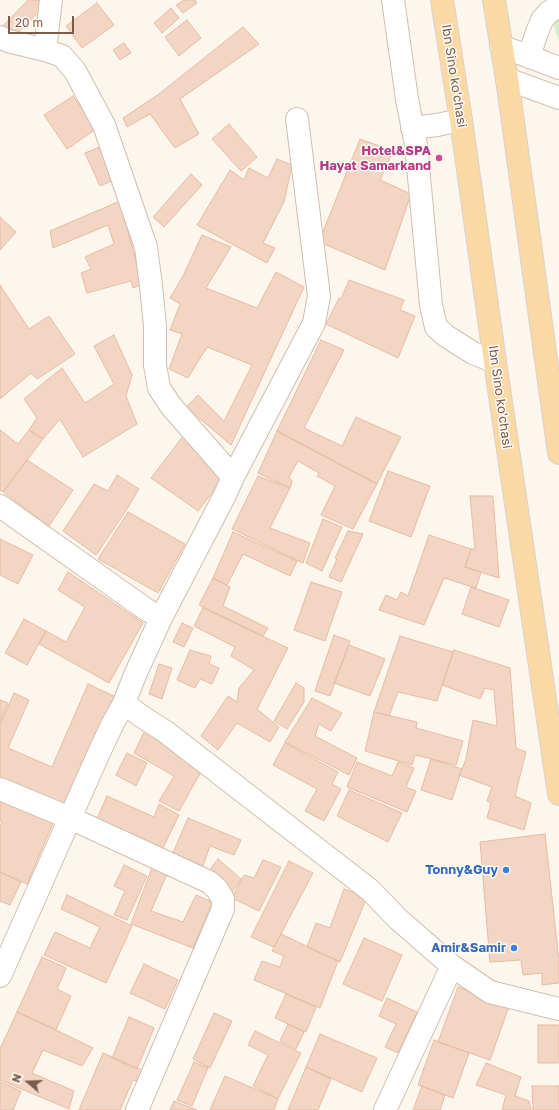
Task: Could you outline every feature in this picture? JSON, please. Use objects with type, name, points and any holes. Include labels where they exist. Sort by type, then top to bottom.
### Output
[{"type":"main road","name":"Ibn Sino ko'chasi","points":[[442,0],[461,120],[559,794]]},
{"type":"main road","points":[[494,0],[507,79],[559,453]]},
{"type":"street","points":[[45,50],[50,0]]},
{"type":"street","points":[[394,0],[407,99],[416,145],[431,305],[436,326],[446,336],[473,353],[495,362]]},
{"type":"street","points":[[529,57],[542,20],[549,12],[559,6]]},
{"type":"street","points":[[0,37],[8,41],[45,50],[62,56],[75,71],[104,125],[146,247],[152,286],[155,326],[155,365],[159,388],[171,406],[233,477]]},
{"type":"street","points":[[501,46],[559,68]]},
{"type":"street","points":[[507,79],[559,98]]},
{"type":"street","points":[[0,976],[101,749],[124,704],[135,675],[161,618],[314,323],[319,296],[297,119]]},
{"type":"street","points":[[412,128],[461,120]]},
{"type":"street","points":[[0,506],[147,610],[161,618]]},
{"type":"street","points":[[124,704],[166,732],[370,890],[398,920],[452,966],[490,992],[559,1009]]},
{"type":"street","points":[[0,789],[70,818],[209,882],[217,889],[223,899],[224,909],[137,1110]]},
{"type":"street","points":[[385,1110],[452,966]]},
{"type":"green space","points":[[551,17],[559,20],[559,41]]},
{"type":"building","points":[[28,0],[47,0],[48,3],[16,34],[3,26]]},
{"type":"building","points":[[184,0],[195,0],[197,3],[183,13],[176,5]]},
{"type":"building","points":[[97,3],[114,25],[82,48],[66,26]]},
{"type":"building","points":[[171,8],[179,18],[162,33],[154,23]]},
{"type":"building","points":[[187,20],[201,38],[179,56],[165,37]]},
{"type":"building","points":[[243,27],[259,44],[180,99],[199,134],[175,148],[150,114],[127,127],[123,118],[159,94]]},
{"type":"building","points":[[124,43],[131,53],[120,60],[113,50]]},
{"type":"building","points":[[73,96],[96,129],[67,149],[44,115]]},
{"type":"building","points":[[229,124],[257,157],[241,171],[212,139]]},
{"type":"building","points":[[360,139],[393,151],[380,180],[411,194],[385,270],[319,242]]},
{"type":"building","points":[[102,146],[116,179],[100,186],[85,153]]},
{"type":"building","points":[[277,159],[292,165],[284,202],[263,243],[275,248],[267,263],[197,225],[230,170],[244,180],[249,168],[268,178]]},
{"type":"building","points":[[191,174],[202,185],[164,227],[153,217]]},
{"type":"building","points":[[120,201],[142,284],[133,288],[131,281],[87,293],[81,273],[91,269],[85,257],[114,244],[108,225],[53,248],[50,231]]},
{"type":"building","points":[[0,217],[16,232],[0,250]]},
{"type":"building","points":[[202,235],[231,247],[206,288],[257,308],[276,272],[304,287],[231,445],[186,407],[198,395],[224,421],[252,365],[207,347],[188,378],[169,369],[182,334],[170,330],[180,304],[170,298],[183,276]]},
{"type":"building","points":[[349,280],[404,300],[400,310],[415,316],[398,358],[326,324],[339,298],[341,299]]},
{"type":"building","points":[[0,285],[29,329],[49,316],[75,354],[37,379],[31,373],[0,399]]},
{"type":"building","points":[[114,335],[132,375],[126,396],[137,424],[83,457],[60,419],[43,439],[29,430],[37,418],[24,399],[62,368],[85,403],[114,384],[94,346]]},
{"type":"building","points":[[321,340],[344,350],[304,428],[342,446],[356,417],[401,437],[377,484],[277,431]]},
{"type":"building","points":[[0,430],[18,444],[29,430],[43,439],[3,492],[0,490]]},
{"type":"building","points":[[277,431],[377,484],[353,529],[321,515],[335,486],[317,476],[319,473],[298,461],[289,477],[292,481],[290,488],[258,473]]},
{"type":"building","points":[[184,435],[224,478],[198,511],[151,478]]},
{"type":"building","points":[[27,460],[73,490],[49,526],[3,492]]},
{"type":"building","points":[[388,471],[430,486],[411,537],[369,521]]},
{"type":"building","points":[[117,475],[139,489],[96,555],[63,531],[94,484],[108,491]]},
{"type":"building","points":[[258,476],[290,488],[270,528],[310,543],[303,563],[232,529]]},
{"type":"building","points":[[470,496],[493,496],[499,578],[465,567],[471,549],[475,549]]},
{"type":"building","points":[[128,512],[185,544],[158,593],[98,559]]},
{"type":"building","points":[[323,519],[342,527],[322,571],[306,563]]},
{"type":"building","points":[[348,531],[363,534],[341,582],[329,577],[337,559],[335,558]]},
{"type":"building","points":[[233,532],[297,561],[290,576],[243,554],[227,585],[213,578]]},
{"type":"building","points":[[429,535],[471,549],[465,567],[481,572],[476,588],[444,578],[424,625],[379,610],[386,595],[397,600],[401,592],[408,596]]},
{"type":"building","points":[[0,539],[33,555],[18,584],[0,575]]},
{"type":"building","points":[[68,572],[143,623],[109,683],[39,644],[46,631],[66,642],[85,607],[58,590]]},
{"type":"building","points":[[213,578],[230,587],[223,606],[268,628],[263,636],[199,605]]},
{"type":"building","points":[[311,582],[342,592],[325,641],[294,630]]},
{"type":"building","points":[[471,587],[509,600],[499,627],[462,614]]},
{"type":"building","points":[[203,608],[288,648],[257,709],[279,727],[270,742],[237,723],[218,750],[201,736],[228,696],[237,702],[239,688],[254,670],[231,656],[235,647],[194,626]]},
{"type":"building","points":[[24,619],[46,631],[27,665],[5,653]]},
{"type":"building","points":[[182,623],[193,628],[184,647],[173,642]]},
{"type":"building","points":[[334,635],[350,641],[330,696],[315,691]]},
{"type":"building","points":[[400,636],[453,652],[437,701],[398,692],[389,716],[374,712]]},
{"type":"building","points":[[349,645],[385,659],[370,696],[334,683]]},
{"type":"building","points":[[190,650],[211,656],[209,664],[219,668],[212,684],[200,679],[195,688],[177,680]]},
{"type":"building","points":[[454,650],[510,668],[516,748],[526,752],[515,796],[531,803],[524,830],[487,818],[491,803],[487,801],[492,787],[459,775],[466,759],[473,720],[497,726],[494,690],[485,688],[480,699],[442,685]]},
{"type":"building","points":[[159,664],[172,668],[162,699],[149,694]]},
{"type":"building","points":[[296,683],[304,688],[304,702],[287,729],[274,721]]},
{"type":"building","points":[[88,684],[114,696],[66,808],[0,779],[0,725],[14,693],[29,700],[8,748],[52,767]]},
{"type":"building","points":[[312,698],[342,713],[331,731],[319,724],[315,736],[357,758],[349,775],[285,742]]},
{"type":"building","points":[[0,700],[8,703],[0,722]]},
{"type":"building","points":[[374,712],[417,722],[416,728],[463,741],[456,765],[415,755],[412,765],[365,751]]},
{"type":"building","points":[[145,730],[202,770],[179,811],[159,801],[174,776],[134,753]]},
{"type":"building","points":[[285,743],[338,772],[332,784],[341,789],[324,821],[305,811],[317,789],[273,765]]},
{"type":"building","points":[[127,753],[147,763],[136,786],[116,775]]},
{"type":"building","points":[[431,759],[462,769],[452,800],[421,790]]},
{"type":"building","points":[[357,762],[392,776],[398,762],[414,768],[406,787],[416,791],[407,812],[347,787]]},
{"type":"building","points":[[349,790],[402,813],[388,842],[337,816]]},
{"type":"building","points":[[107,796],[154,817],[159,804],[179,815],[162,850],[96,821]]},
{"type":"building","points":[[0,798],[54,821],[27,884],[0,872],[0,826],[2,822],[0,821]]},
{"type":"building","points":[[188,818],[241,840],[234,855],[210,846],[203,866],[173,853]]},
{"type":"building","points":[[545,834],[559,961],[559,983],[542,985],[542,973],[523,975],[521,960],[490,962],[480,842]]},
{"type":"building","points":[[218,859],[241,879],[231,894],[208,872]]},
{"type":"building","points":[[263,860],[281,867],[259,911],[232,898],[244,875],[254,878]]},
{"type":"building","points":[[289,861],[313,873],[274,947],[251,937]]},
{"type":"building","points":[[124,865],[147,876],[127,920],[114,915],[125,891],[114,886]]},
{"type":"building","points":[[153,865],[168,872],[151,911],[183,922],[196,895],[212,902],[193,948],[131,924]]},
{"type":"building","points":[[0,872],[21,882],[10,905],[0,901]]},
{"type":"building","points":[[344,889],[367,897],[340,962],[307,947],[316,923],[330,928]]},
{"type":"building","points":[[67,895],[132,926],[106,983],[44,955],[55,932],[90,948],[100,927],[61,909]]},
{"type":"building","points":[[281,934],[338,961],[320,1008],[254,980],[262,961],[280,967],[284,956],[272,951]]},
{"type":"building","points":[[364,938],[402,955],[382,1001],[343,984]]},
{"type":"building","points":[[42,957],[66,968],[57,989],[71,996],[56,1030],[17,1012]]},
{"type":"building","points":[[144,964],[178,980],[165,1009],[130,993]]},
{"type":"building","points":[[458,987],[509,1006],[490,1060],[438,1042]]},
{"type":"building","points":[[286,994],[316,1007],[306,1032],[275,1018]]},
{"type":"building","points":[[387,998],[417,1012],[398,1053],[385,1047],[396,1024],[379,1016]]},
{"type":"building","points":[[17,1012],[93,1048],[82,1066],[43,1050],[32,1073],[74,1091],[69,1109],[0,1080],[0,1049]]},
{"type":"building","points":[[214,1013],[232,1021],[210,1068],[193,1059]]},
{"type":"building","points":[[129,1017],[154,1028],[137,1069],[112,1058]]},
{"type":"building","points":[[288,1024],[304,1032],[296,1049],[280,1041]]},
{"type":"building","points":[[538,1025],[559,1025],[559,1063],[538,1063]]},
{"type":"building","points":[[255,1031],[301,1053],[278,1099],[253,1086],[268,1055],[248,1045]]},
{"type":"building","points":[[320,1034],[377,1058],[362,1092],[306,1067]]},
{"type":"building","points":[[434,1040],[469,1053],[453,1098],[418,1085]]},
{"type":"building","points":[[103,1053],[151,1074],[146,1085],[133,1080],[120,1110],[79,1110]]},
{"type":"building","points":[[194,1062],[208,1068],[192,1106],[177,1100]]},
{"type":"building","points":[[486,1063],[521,1077],[515,1096],[529,1101],[531,1110],[502,1110],[506,1095],[476,1085]]},
{"type":"building","points":[[306,1067],[331,1079],[318,1110],[288,1110]]},
{"type":"building","points":[[225,1076],[278,1099],[274,1110],[210,1110]]},
{"type":"building","points":[[0,1082],[21,1091],[13,1110],[0,1110]]},
{"type":"building","points":[[422,1086],[445,1095],[440,1110],[413,1110]]},
{"type":"building","points":[[532,1086],[559,1086],[559,1110],[533,1110]]},
{"type":"building","points":[[174,1101],[197,1110],[170,1110]]},
{"type":"place","name":"Hotel&SPA Hayat Samarkand","points":[[439,158]]},
{"type":"place","name":"Tonny&Guy","points":[[506,870]]},
{"type":"place","name":"Amir&Samir","points":[[514,948]]}]
